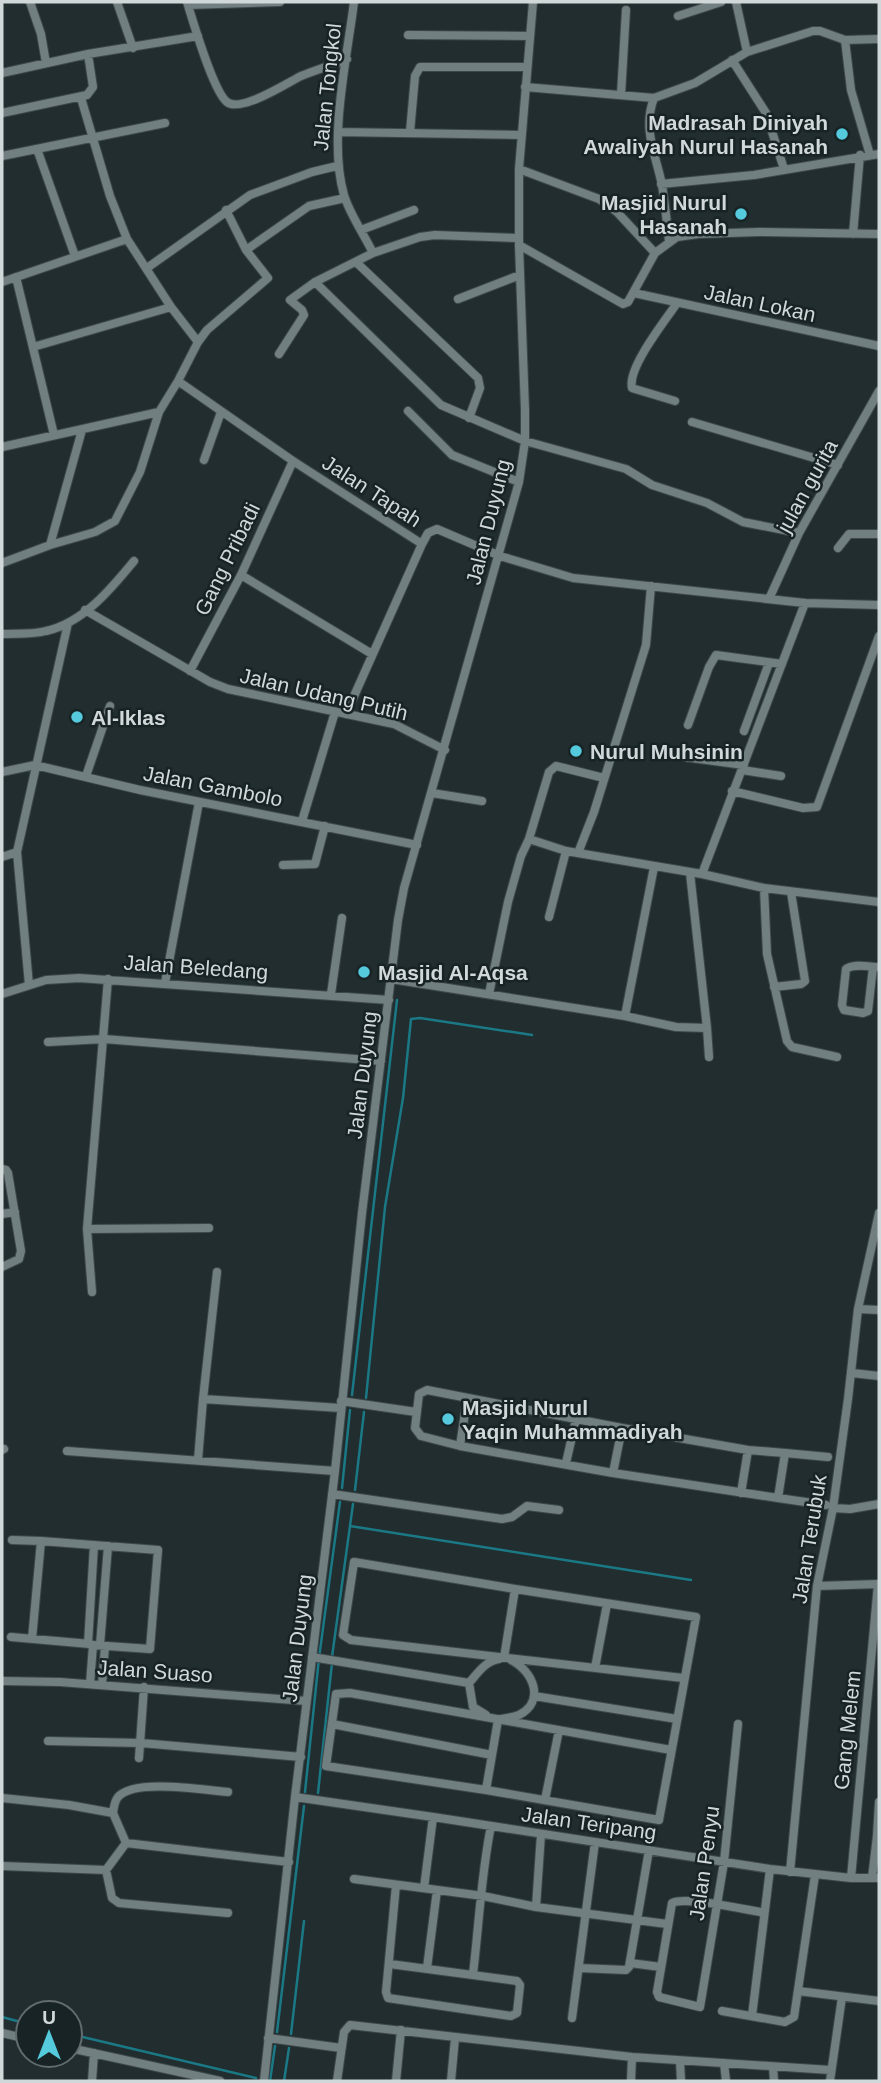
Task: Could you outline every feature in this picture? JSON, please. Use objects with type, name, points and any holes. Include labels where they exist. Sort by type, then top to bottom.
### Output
[{"type":"street","points":[[30,2],[41,34],[46,63]]},
{"type":"street","points":[[117,2],[133,48]]},
{"type":"street","points":[[281,2],[188,4],[220,94],[228,103],[236,105],[272,93],[300,77],[347,59]]},
{"type":"street","name":"Jalan Tongkol","points":[[354,2],[338,132],[337,166],[345,198],[373,253]]},
{"type":"street","name":"Jalan Duyung","points":[[264,2081],[306,1701],[323,1659],[332,1494],[341,1404],[402,899],[471,649],[500,556],[519,482],[525,441],[519,169],[533,2]]},
{"type":"street","points":[[678,16],[721,2]]},
{"type":"street","points":[[736,2],[747,51]]},
{"type":"street","points":[[621,95],[626,10]]},
{"type":"street","points":[[525,87],[654,98],[695,83],[747,51],[816,30],[845,40],[879,39]]},
{"type":"street","points":[[2,73],[88,54],[198,36]]},
{"type":"street","points":[[408,36],[530,36]]},
{"type":"street","points":[[661,184],[784,169],[875,154],[851,90],[845,40]]},
{"type":"street","points":[[2,113],[81,98],[90,93],[93,87],[88,54]]},
{"type":"street","points":[[732,60],[770,122],[784,169]]},
{"type":"street","points":[[410,132],[415,76],[419,66],[526,67]]},
{"type":"street","points":[[81,98],[110,196],[127,239],[171,307],[198,342]]},
{"type":"street","points":[[654,98],[648,122],[649,137],[661,184],[669,241]]},
{"type":"street","points":[[2,156],[165,122]]},
{"type":"street","points":[[338,132],[521,135]]},
{"type":"street","points":[[37,149],[75,256]]},
{"type":"street","points":[[853,234],[860,155]]},
{"type":"street","points":[[147,268],[250,195],[312,172],[337,166]]},
{"type":"street","points":[[519,169],[599,199],[617,212],[655,253]]},
{"type":"street","points":[[246,250],[309,206],[345,198]]},
{"type":"street","points":[[2,563],[95,532],[115,521],[140,472],[159,412],[198,342],[206,330],[268,278],[246,250],[226,210]]},
{"type":"street","points":[[361,230],[414,210]]},
{"type":"street","points":[[634,293],[655,253],[677,237],[710,234],[879,234]]},
{"type":"street","points":[[278,354],[304,315],[290,300],[315,282],[373,253],[428,236],[519,241]]},
{"type":"street","points":[[2,282],[127,239]]},
{"type":"street","name":"Jalan Lokan","points":[[519,241],[619,303],[628,302],[634,293],[879,346]]},
{"type":"street","points":[[357,262],[478,379],[480,388],[469,418]]},
{"type":"street","points":[[458,299],[520,275]]},
{"type":"street","points":[[16,277],[54,435]]},
{"type":"street","points":[[315,282],[441,405],[525,441],[616,466],[652,485],[707,503],[743,522],[799,533]]},
{"type":"street","points":[[675,401],[632,388],[630,381],[637,364],[677,303]]},
{"type":"street","points":[[33,347],[171,307]]},
{"type":"street","name":"Jalan Tapah","points":[[178,381],[293,461],[422,544],[428,533],[437,528],[500,556],[573,578],[804,603],[879,605]]},
{"type":"street","name":"julan gurita","points":[[769,599],[799,533],[879,393]]},
{"type":"street","points":[[408,411],[452,455],[519,482]]},
{"type":"street","points":[[2,447],[159,412]]},
{"type":"street","points":[[204,460],[221,412]]},
{"type":"street","points":[[692,422],[838,465]]},
{"type":"street","points":[[50,545],[82,430]]},
{"type":"street","name":"Gang Pribadi","points":[[190,671],[241,575],[293,461]]},
{"type":"street","points":[[838,548],[849,534],[879,534]]},
{"type":"street","points":[[346,714],[422,544]]},
{"type":"street","points":[[2,634],[43,632],[68,622],[107,593],[134,561]]},
{"type":"street","points":[[241,575],[372,654]]},
{"type":"street","points":[[578,853],[646,645],[651,586]]},
{"type":"street","points":[[702,874],[804,603]]},
{"type":"street","name":"Jalan Udang Putih","points":[[85,610],[210,682],[236,691],[394,724],[445,750]]},
{"type":"street","points":[[29,985],[17,852],[68,622]]},
{"type":"street","points":[[732,791],[796,807],[817,807],[879,636]]},
{"type":"street","points":[[688,725],[713,658],[721,655],[782,664]]},
{"type":"street","points":[[744,732],[769,663]]},
{"type":"street","points":[[755,702],[766,706]]},
{"type":"street","points":[[86,776],[110,706]]},
{"type":"street","points":[[302,821],[335,712]]},
{"type":"street","points":[[684,757],[781,776]]},
{"type":"street","name":"Jalan Gambolo","points":[[2,772],[35,765],[199,802],[417,845]]},
{"type":"street","points":[[489,995],[508,902],[549,772],[555,766],[604,778]]},
{"type":"street","points":[[432,793],[482,801]]},
{"type":"street","points":[[165,983],[199,802]]},
{"type":"street","points":[[283,865],[315,864],[325,826]]},
{"type":"street","points":[[529,839],[566,851],[702,874],[764,888],[879,902]]},
{"type":"street","points":[[549,918],[566,851]]},
{"type":"street","points":[[2,857],[17,852]]},
{"type":"street","points":[[625,1016],[654,867]]},
{"type":"street","points":[[690,873],[709,1057]]},
{"type":"street","points":[[764,888],[764,934],[787,1041],[792,1047],[837,1057]]},
{"type":"street","points":[[774,987],[801,984],[805,981],[791,892]]},
{"type":"street","points":[[331,994],[342,918]]},
{"type":"street","points":[[853,966],[876,967],[868,1011],[844,1010],[842,1005],[846,969],[853,966]]},
{"type":"street","name":"Jalan Beledang","points":[[2,994],[60,979],[108,979],[389,1000]]},
{"type":"street","points":[[92,1292],[87,1229],[108,979]]},
{"type":"street","points":[[391,979],[625,1016],[676,1027],[707,1028]]},
{"type":"street","points":[[48,1042],[104,1039],[381,1061]]},
{"type":"street","points":[[2,1169],[8,1173],[21,1255],[16,1261],[2,1266]]},
{"type":"street","points":[[2,1214],[15,1212]]},
{"type":"street","name":"Jalan Terubuk","points":[[790,1872],[817,1586],[852,1373],[858,1309],[879,1213]]},
{"type":"street","points":[[87,1229],[209,1228]]},
{"type":"street","points":[[198,1460],[217,1272]]},
{"type":"street","points":[[858,1309],[879,1310]]},
{"type":"street","points":[[852,1373],[879,1376]]},
{"type":"street","points":[[828,1457],[748,1450],[424,1390],[419,1394],[416,1412],[415,1428],[418,1434],[460,1446],[830,1507],[850,1509],[879,1504]]},
{"type":"street","points":[[203,1399],[341,1404],[416,1412]]},
{"type":"street","points":[[460,1446],[467,1399]]},
{"type":"street","points":[[566,1464],[576,1419]]},
{"type":"street","points":[[613,1473],[622,1428]]},
{"type":"street","points":[[741,1493],[748,1450]]},
{"type":"street","points":[[67,1451],[335,1471]]},
{"type":"street","points":[[778,1498],[785,1453]]},
{"type":"street","points":[[332,1494],[502,1519],[512,1517],[522,1508],[532,1505],[559,1510]]},
{"type":"street","points":[[11,1637],[150,1649],[158,1550],[12,1540]]},
{"type":"street","points":[[32,1639],[41,1541]]},
{"type":"street","points":[[94,1545],[97,1645],[102,1685]]},
{"type":"street","points":[[90,1684],[108,1546]]},
{"type":"street","points":[[671,1751],[351,1693],[336,1694],[326,1766],[659,1820],[696,1617],[354,1562],[343,1635],[351,1640],[683,1678]]},
{"type":"street","points":[[817,1586],[878,1584]]},
{"type":"street","name":"Gang Melem","points":[[851,1878],[878,1584]]},
{"type":"street","points":[[504,1658],[515,1589]]},
{"type":"street","points":[[595,1668],[607,1604]]},
{"type":"street","points":[[504,1658],[515,1662],[531,1677],[534,1696],[531,1704],[519,1714],[498,1720],[482,1714],[474,1707],[469,1684],[492,1660],[504,1658]]},
{"type":"street","points":[[323,1659],[469,1684]]},
{"type":"street","name":"Jalan Suaso","points":[[2,1681],[144,1687],[306,1701]]},
{"type":"street","points":[[139,1758],[144,1687]]},
{"type":"street","points":[[534,1696],[677,1719]]},
{"type":"street","points":[[486,1790],[498,1720]]},
{"type":"street","points":[[332,1724],[492,1755]]},
{"type":"street","name":"Jalan Penyu","points":[[661,1967],[657,1992],[659,1997],[700,2007],[724,1862],[738,1724]]},
{"type":"street","points":[[545,1800],[559,1731]]},
{"type":"street","points":[[48,1741],[141,1743],[300,1757]]},
{"type":"street","points":[[126,1843],[113,1813],[118,1797],[125,1791],[141,1786],[228,1792]]},
{"type":"street","name":"Jalan Teripang","points":[[295,1797],[770,1870],[876,1878]]},
{"type":"street","points":[[2,1798],[113,1813]]},
{"type":"street","points":[[876,1878],[879,1802]]},
{"type":"street","points":[[424,1888],[433,1817]]},
{"type":"street","points":[[473,1974],[482,1896],[482,1872],[491,1826]]},
{"type":"street","points":[[536,1907],[541,1834]]},
{"type":"street","points":[[572,2018],[595,1842]]},
{"type":"street","points":[[126,1843],[289,1862]]},
{"type":"street","points":[[126,1843],[106,1870],[112,1898],[119,1903],[228,1913]]},
{"type":"street","points":[[579,1968],[626,1970],[630,1962],[649,1850]]},
{"type":"street","points":[[2,1866],[106,1870]]},
{"type":"street","points":[[752,2017],[770,1870]]},
{"type":"street","points":[[722,2011],[785,2022],[795,2015],[815,1875]]},
{"type":"street","points":[[354,1879],[667,1924]]},
{"type":"street","points":[[390,1964],[519,1982],[516,2014],[511,2016],[389,1999],[386,1994],[396,1885]]},
{"type":"street","points":[[426,1968],[437,1890]]},
{"type":"street","points":[[630,1962],[661,1967],[671,1904],[677,1901],[760,1912]]},
{"type":"street","points":[[798,1992],[879,2001]]},
{"type":"street","points":[[830,2081],[842,1997]]},
{"type":"street","points":[[337,2081],[344,2032],[348,2025],[632,2057],[830,2070]]},
{"type":"street","points":[[396,2081],[401,2030]]},
{"type":"street","points":[[268,2038],[341,2048]]},
{"type":"street","points":[[451,2081],[455,2038]]},
{"type":"street","points":[[84,2051],[220,2081]]},
{"type":"street","points":[[92,2081],[94,2053]]},
{"type":"street","points":[[631,2081],[632,2057]]},
{"type":"street","points":[[680,2061],[681,2081]]},
{"type":"street","points":[[724,2063],[726,2081]]},
{"type":"street","points":[[773,2067],[774,2081]]},
{"type":"waterway","points":[[352,1395],[397,1000]]},
{"type":"waterway","points":[[366,1398],[385,1207],[403,1098],[411,1019],[420,1018],[532,1035]]},
{"type":"waterway","points":[[342,1488],[350,1410]]},
{"type":"waterway","points":[[355,1490],[364,1412]]},
{"type":"waterway","points":[[305,1792],[319,1658],[340,1502]]},
{"type":"waterway","points":[[332,1657],[353,1504]]},
{"type":"waterway","points":[[350,1526],[691,1580]]},
{"type":"waterway","points":[[318,1793],[332,1663]]},
{"type":"waterway","points":[[277,2032],[304,1806]]},
{"type":"waterway","points":[[291,2034],[304,1921]]},
{"type":"waterway","points":[[2,2017],[14,2020]]},
{"type":"waterway","points":[[84,2037],[256,2078]]},
{"type":"waterway","points":[[270,2081],[275,2046]]},
{"type":"waterway","points":[[284,2081],[289,2048]]},
{"type":"place","name":"Madrasah Diniyah Awaliyah Nurul Hasanah","points":[[842,134]]},
{"type":"place","name":"Masjid Nurul Hasanah","points":[[741,214]]},
{"type":"place","name":"Al-Iklas","points":[[77,717]]},
{"type":"place","name":"Nurul Muhsinin","points":[[576,751]]},
{"type":"place","name":"Masjid Al-Aqsa","points":[[364,972]]},
{"type":"place","name":"Masjid Nurul Yaqin Muhammadiyah","points":[[448,1419]]}]
